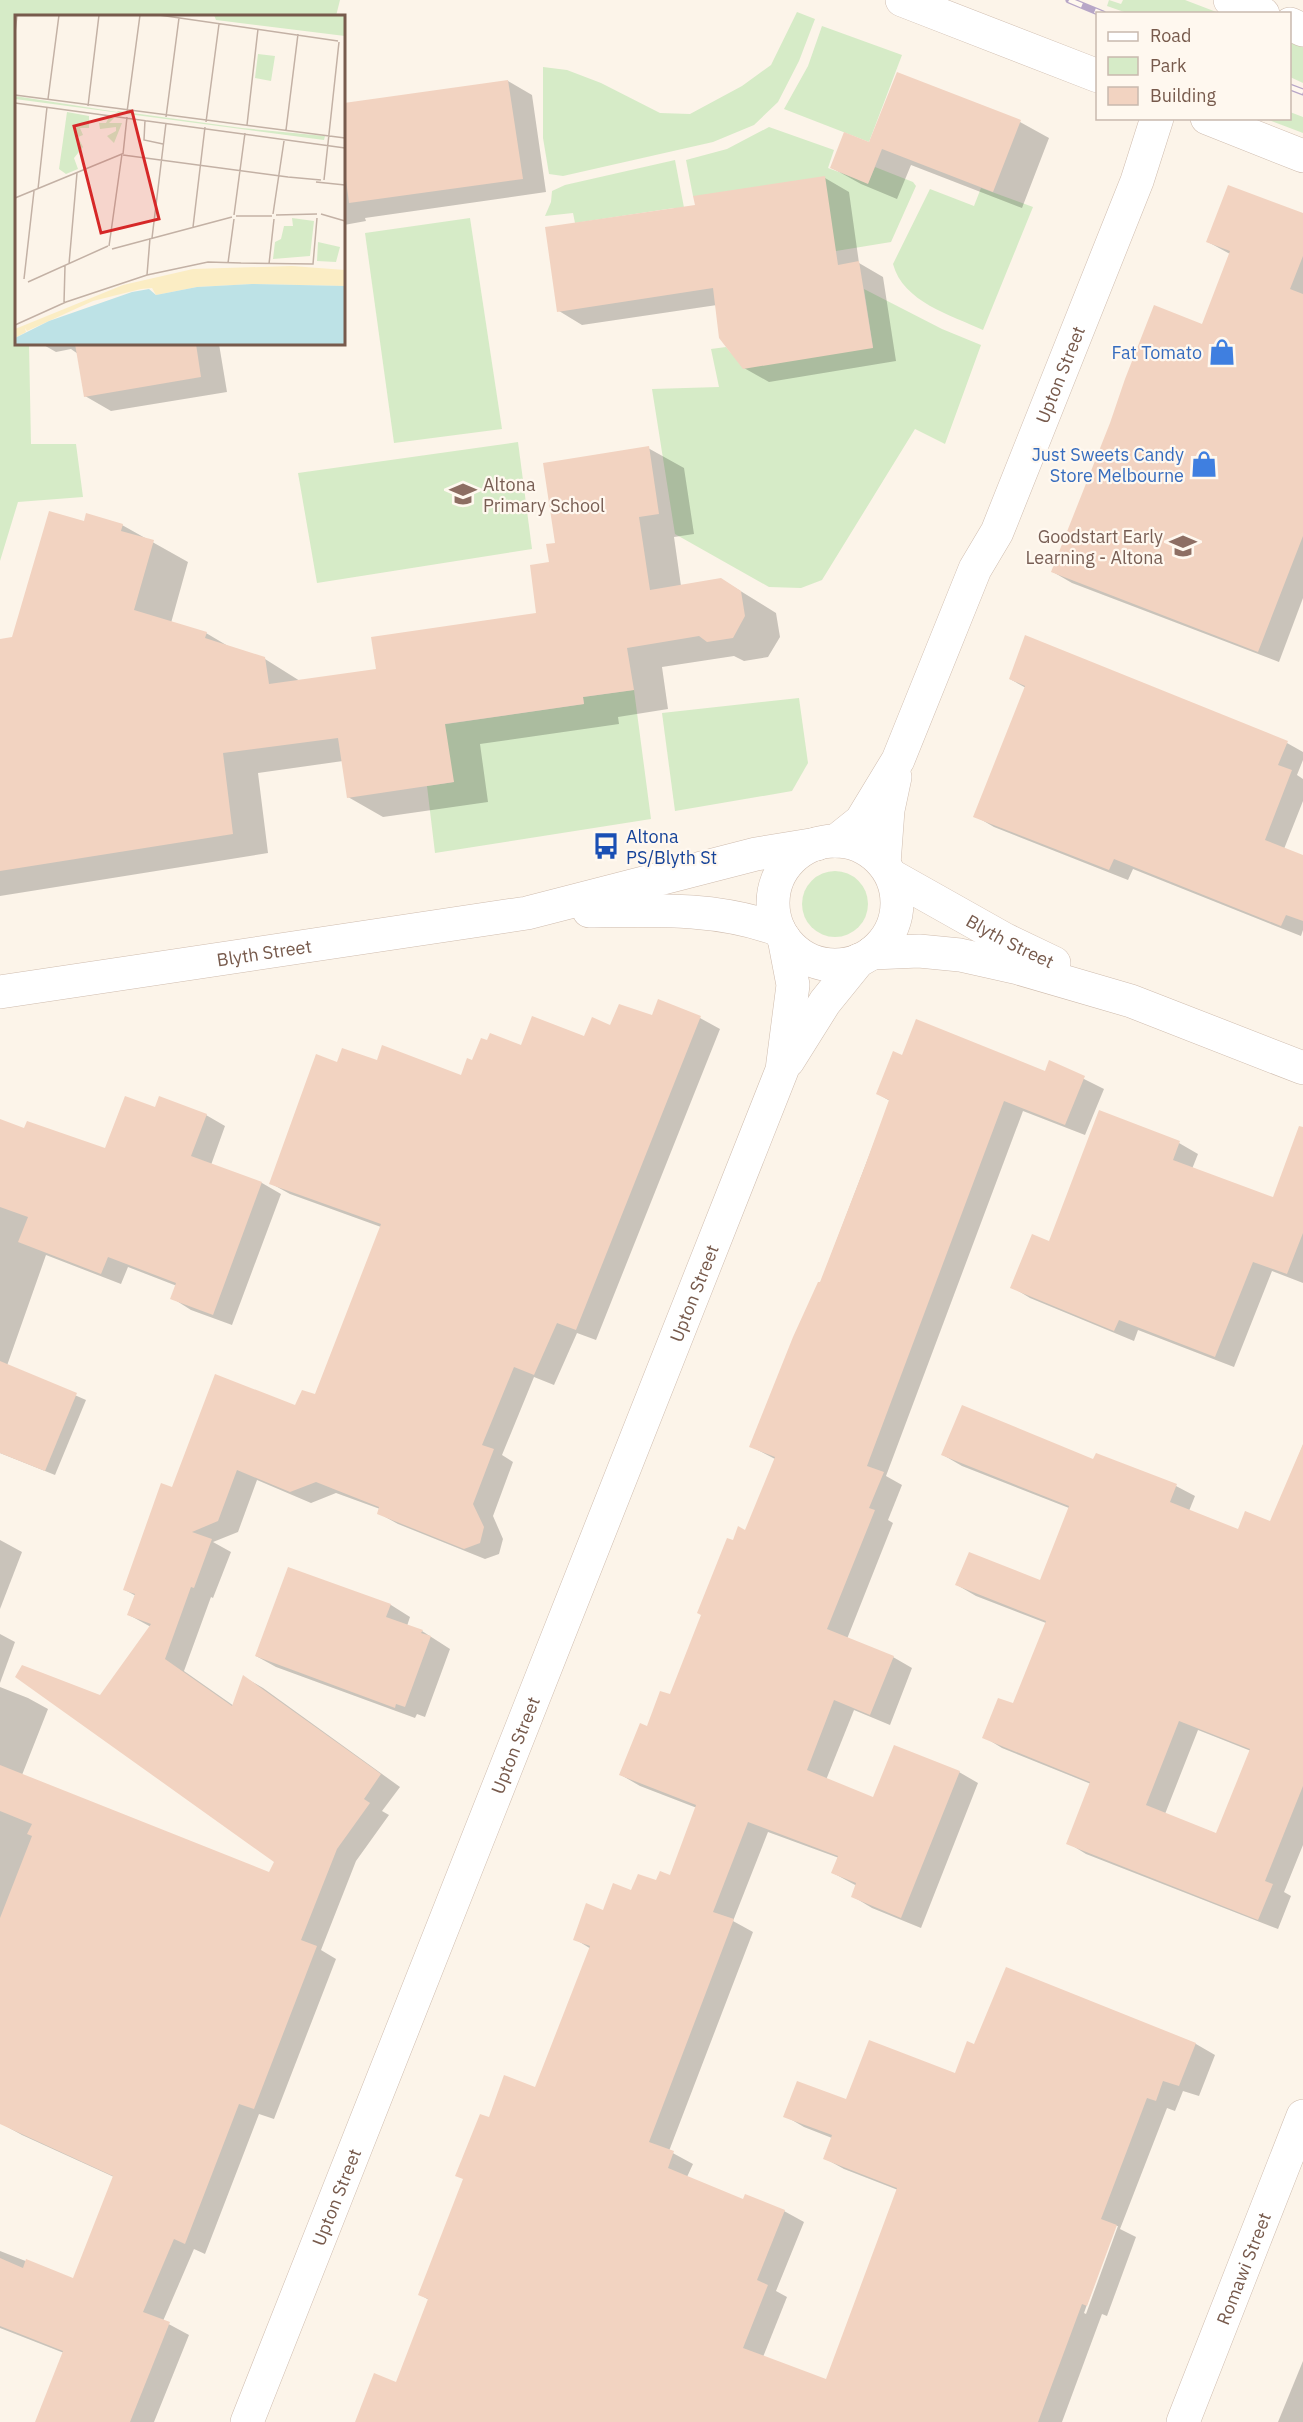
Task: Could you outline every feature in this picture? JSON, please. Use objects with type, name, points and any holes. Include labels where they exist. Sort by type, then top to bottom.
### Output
[{"type":"street","points":[[902,0],[1096,75]]},
{"type":"street","points":[[1230,0],[1258,12]]},
{"type":"street","name":"Upton Street","points":[[826,843],[861,821],[898,760],[975,569],[998,532],[1137,181],[1156,120]]},
{"type":"street","points":[[1212,120],[1303,156]]},
{"type":"street","name":"Upton Street","points":[[888,870],[888,810],[898,760]]},
{"type":"street","points":[[826,843],[862,847],[888,870],[897,893],[897,910],[893,927],[884,942],[866,957],[843,965],[826,964],[796,951],[782,934],[774,913],[774,896],[778,879],[788,864],[800,852],[826,843]]},
{"type":"street","name":"Blyth Street","points":[[0,992],[527,913],[756,854],[826,843]]},
{"type":"street","name":"Blyth Street","points":[[888,870],[995,934],[1131,1001],[1303,1068]]},
{"type":"street","name":"Blyth Street","points":[[527,913],[690,911],[751,919],[782,934]]},
{"type":"street","name":"Upton Street","points":[[782,934],[793,985],[782,1070]]},
{"type":"street","name":"Blyth Street","points":[[866,957],[919,951],[960,956],[1018,968],[1131,1001]]},
{"type":"street","name":"Upton Street","points":[[247,2422],[782,1070],[825,1002],[866,957]]},
{"type":"street","name":"Romawi Street","points":[[1183,2422],[1303,2116]]},
{"type":"green space","points":[[0,0],[340,0],[336,15],[15,15],[15,345],[29,345],[31,444],[76,444],[83,497],[18,502],[0,561]]},
{"type":"green space","points":[[1109,0],[1121,4],[1123,0],[1185,0],[1216,12],[1124,12],[1107,6]]},
{"type":"green space","points":[[797,12],[815,19],[799,61],[778,102],[754,125],[713,142],[563,176],[549,174],[543,138],[543,67],[567,70],[601,83],[660,113],[690,114],[742,86],[771,65]]},
{"type":"green space","points":[[822,26],[902,55],[869,142],[784,109],[808,66]]},
{"type":"green space","points":[[1291,41],[1303,47],[1303,83],[1291,77]]},
{"type":"green space","points":[[1291,112],[1303,117],[1303,133],[1269,120],[1291,120]]},
{"type":"green space","points":[[769,127],[834,150],[828,168],[868,183],[875,167],[913,182],[916,186],[891,242],[836,251],[693,196],[686,160],[727,149]]},
{"type":"green space","points":[[675,160],[692,250],[681,252],[674,208],[575,223],[573,213],[545,216],[551,202],[552,191],[565,185]]},
{"type":"green space","points":[[981,188],[1033,207],[983,330],[943,313],[917,298],[898,277],[893,264],[930,189],[974,206]]},
{"type":"green space","points":[[470,218],[502,429],[394,443],[365,233]]},
{"type":"green space","points":[[864,289],[942,329],[981,345],[945,444],[915,429],[822,580],[801,588],[769,587],[675,534],[652,389],[719,387],[711,349],[726,347],[731,353],[873,347]]},
{"type":"green space","points":[[518,442],[532,549],[317,583],[298,473]]},
{"type":"green space","points":[[634,690],[651,819],[435,853],[427,786],[454,782],[433,726],[584,704],[583,697]]},
{"type":"green space","points":[[799,698],[808,763],[792,791],[675,811],[662,713]]},
{"type":"green space","points":[[841,871],[859,880],[866,891],[868,904],[866,917],[859,928],[848,935],[829,937],[811,928],[804,917],[802,898],[811,880],[822,873]]},
{"type":"building","points":[[897,72],[1021,120],[993,192],[882,149],[868,184],[830,168],[844,132],[869,142]]},
{"type":"building","points":[[508,80],[523,179],[349,203],[345,172],[345,103]]},
{"type":"building","points":[[825,176],[838,265],[859,261],[873,348],[743,369],[719,338],[713,288],[557,312],[545,227],[695,205],[693,196]]},
{"type":"building","points":[[1228,185],[1303,213],[1303,256],[1290,289],[1303,294],[1303,536],[1258,652],[1051,572],[1154,305],[1202,324],[1230,251],[1206,242]]},
{"type":"building","points":[[75,345],[196,345],[201,377],[84,397]]},
{"type":"building","points":[[649,446],[659,514],[639,517],[650,590],[721,578],[741,591],[745,616],[733,638],[707,642],[699,636],[627,648],[634,690],[583,697],[584,704],[445,724],[454,782],[347,798],[338,738],[223,753],[233,834],[0,871],[0,639],[12,637],[49,511],[84,521],[86,513],[123,524],[121,531],[154,540],[134,610],[207,632],[205,638],[265,657],[269,684],[376,669],[371,637],[536,613],[530,565],[549,562],[546,544],[555,543],[543,463]]},
{"type":"building","points":[[1025,635],[1288,741],[1278,765],[1292,770],[1265,840],[1303,855],[1303,921],[1286,915],[1281,926],[1114,859],[1109,870],[973,817],[1025,686],[1009,679]]},
{"type":"building","points":[[658,999],[701,1016],[576,1330],[557,1323],[534,1375],[514,1367],[482,1445],[494,1449],[473,1504],[484,1527],[480,1543],[464,1549],[377,1514],[379,1507],[316,1482],[290,1492],[237,1470],[218,1521],[192,1532],[212,1539],[194,1588],[191,1587],[165,1659],[232,1706],[243,1675],[381,1774],[364,1799],[370,1803],[337,1849],[301,1940],[317,1946],[254,2109],[239,2104],[185,2244],[174,2239],[143,2312],[170,2322],[130,2422],[35,2422],[63,2351],[0,2326],[0,2258],[23,2268],[26,2259],[73,2278],[113,2176],[0,2124],[0,1918],[32,1836],[27,1834],[32,1824],[0,1811],[0,1765],[269,1872],[274,1862],[15,1677],[22,1665],[100,1695],[151,1624],[127,1615],[135,1594],[123,1590],[161,1483],[172,1487],[215,1374],[295,1405],[302,1390],[315,1394],[381,1224],[269,1184],[316,1054],[337,1062],[342,1048],[377,1060],[382,1045],[461,1075],[467,1058],[472,1060],[481,1038],[487,1040],[490,1033],[521,1045],[532,1016],[584,1036],[592,1017],[610,1025],[619,1004],[652,1015]]},
{"type":"building","points":[[916,1019],[1045,1071],[1049,1060],[1085,1076],[1065,1125],[1004,1101],[867,1466],[884,1472],[869,1508],[875,1510],[827,1629],[894,1656],[870,1715],[834,1700],[807,1770],[873,1797],[894,1745],[960,1771],[901,1918],[851,1897],[856,1883],[831,1873],[838,1856],[748,1822],[713,1912],[734,1919],[649,2142],[674,2151],[668,2168],[743,2199],[745,2194],[785,2210],[757,2280],[768,2285],[743,2348],[826,2379],[897,2188],[823,2159],[832,2135],[783,2117],[797,2081],[846,2099],[869,2040],[955,2073],[967,2041],[974,2044],[1006,1967],[1196,2043],[1179,2086],[1163,2081],[1156,2101],[1147,2098],[1101,2219],[1117,2225],[1087,2306],[1082,2304],[1038,2422],[355,2422],[374,2373],[396,2382],[428,2299],[418,2295],[463,2179],[455,2176],[480,2114],[489,2117],[504,2075],[535,2087],[590,1946],[573,1940],[586,1903],[603,1910],[613,1883],[631,1890],[638,1874],[656,1880],[660,1871],[670,1875],[696,1805],[619,1775],[640,1723],[647,1726],[660,1691],[670,1694],[701,1615],[697,1613],[727,1538],[733,1540],[738,1526],[745,1530],[775,1457],[749,1447],[793,1337],[820,1282],[889,1100],[876,1094],[893,1051],[902,1055]]},
{"type":"building","points":[[125,1096],[155,1107],[159,1096],[207,1114],[191,1156],[262,1182],[213,1315],[170,1299],[176,1283],[108,1257],[101,1274],[18,1242],[28,1217],[0,1207],[0,1119],[24,1128],[27,1121],[105,1148]]},
{"type":"building","points":[[1099,1110],[1180,1141],[1173,1160],[1273,1197],[1299,1126],[1303,1127],[1303,1233],[1287,1274],[1253,1262],[1215,1357],[1119,1320],[1114,1331],[1010,1288],[1032,1234],[1049,1241]]},
{"type":"building","points":[[0,1361],[77,1393],[45,1471],[0,1453]]},
{"type":"building","points":[[962,1405],[1093,1459],[1096,1453],[1177,1484],[1170,1502],[1238,1529],[1245,1511],[1270,1521],[1303,1444],[1303,1786],[1265,1881],[1273,1884],[1258,1920],[1066,1844],[1090,1782],[982,1738],[998,1698],[1013,1703],[1046,1621],[955,1585],[969,1552],[1040,1580],[1069,1506],[941,1455]],"holes":[[[1179,1721],[1250,1749],[1216,1833],[1146,1805]]]},
{"type":"building","points":[[288,1567],[391,1604],[386,1617],[423,1630],[421,1633],[431,1636],[405,1707],[396,1704],[395,1708],[255,1656]]},
{"type":"railway","points":[[1069,0],[1098,12]]},
{"type":"railway","points":[[1291,87],[1303,92]]},
{"type":"place","name":"Fat Tomato","points":[[1222,352]]},
{"type":"place","name":"Just Sweets Candy Store Melbourne","points":[[1204,464]]},
{"type":"place","name":"Altona Primary School","points":[[463,494]]},
{"type":"place","name":"Goodstart Early Learning - Altona","points":[[1183,546]]},
{"type":"place","name":"Altona PS/Blyth St","points":[[606,846]]}]
